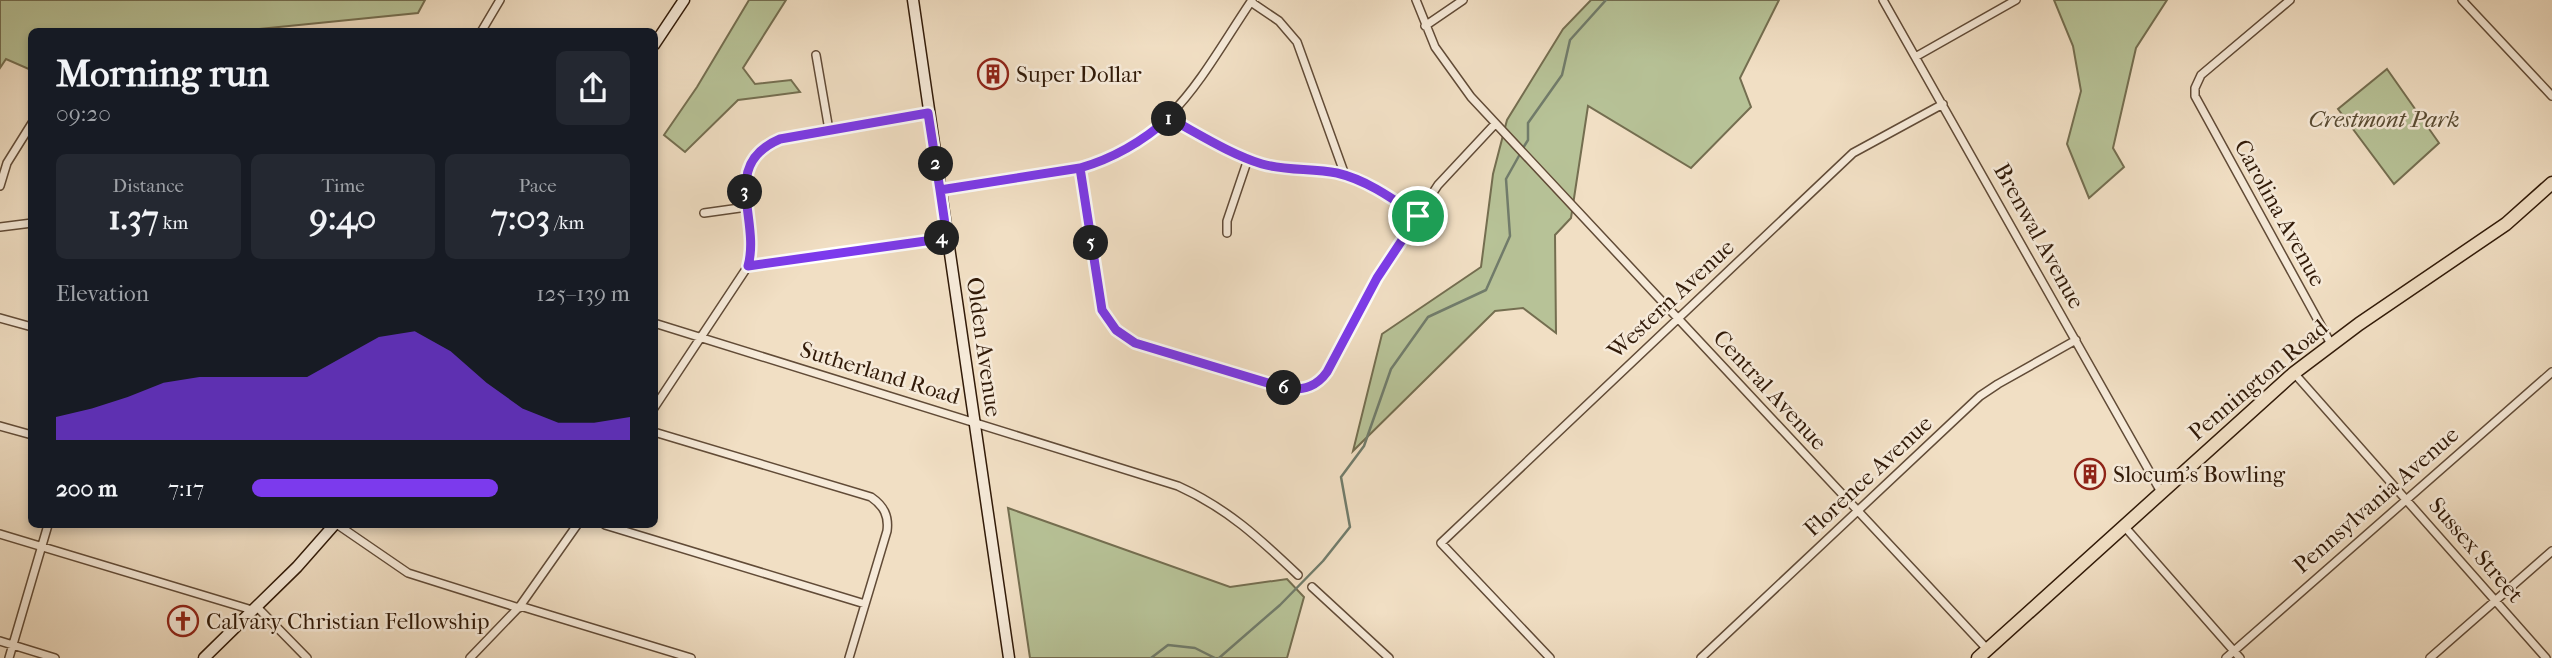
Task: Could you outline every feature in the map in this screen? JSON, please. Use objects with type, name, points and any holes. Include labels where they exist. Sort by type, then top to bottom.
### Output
[{"type":"main road","points":[[658,39],[684,0]]},
{"type":"main road","name":"Olden Avenue","points":[[913,0],[1009,658]]},
{"type":"main road","name":"Pennington Road","points":[[1982,654],[2294,373],[2331,344],[2507,224],[2552,183]]},
{"type":"main road","points":[[204,658],[333,528]]},
{"type":"street","points":[[483,28],[500,0]]},
{"type":"street","name":"Central Avenue","points":[[1416,0],[1425,26],[1447,66],[1471,97],[1858,512],[1982,654]]},
{"type":"street","points":[[1425,26],[1463,0]]},
{"type":"street","name":"Brenwal Avenue","points":[[1884,0],[2161,492]]},
{"type":"street","points":[[1917,56],[2017,0]]},
{"type":"street","name":"Carolina Avenue","points":[[2290,0],[2201,75],[2195,88],[2197,100],[2331,344]]},
{"type":"street","points":[[2462,0],[2552,96]]},
{"type":"street","points":[[940,190],[1080,168],[1134,146],[1169,118],[1185,101],[1251,1],[1279,21],[1297,42],[1345,175]]},
{"type":"street","points":[[816,55],[829,130]]},
{"type":"street","name":"Western Avenue","points":[[1550,658],[1441,543],[1853,153],[1943,104]]},
{"type":"street","points":[[658,402],[748,266],[752,242],[746,177],[753,158],[760,150],[780,139],[928,113]]},
{"type":"street","points":[[1169,118],[1248,159],[1281,168],[1319,170],[1345,175],[1377,190],[1418,216]]},
{"type":"street","points":[[1080,168],[1099,299],[1108,321],[1116,330],[1135,343],[1288,389],[1307,388],[1322,379],[1327,372],[1364,300],[1418,216],[1451,170],[1495,124]]},
{"type":"street","points":[[0,170],[28,129]]},
{"type":"street","points":[[1227,233],[1227,221],[1248,159]]},
{"type":"street","points":[[0,186],[7,163]]},
{"type":"street","points":[[705,213],[747,207]]},
{"type":"street","points":[[1,226],[28,223]]},
{"type":"street","points":[[748,266],[947,238]]},
{"type":"street","points":[[0,318],[28,326]]},
{"type":"street","name":"Sutherland Road","points":[[658,324],[1178,486],[1219,507],[1249,529],[1298,575]]},
{"type":"street","name":"Florence Avenue","points":[[1701,658],[1980,396],[2076,340]]},
{"type":"street","name":"Pennsylvania Avenue","points":[[2226,658],[2237,655],[2406,500],[2552,372]]},
{"type":"street","name":"Sussex Street","points":[[2294,373],[2546,658]]},
{"type":"street","points":[[0,426],[28,434]]},
{"type":"street","points":[[658,433],[871,497],[884,508],[888,520],[887,531],[849,658]]},
{"type":"street","points":[[2124,526],[2237,655]]},
{"type":"street","points":[[9,658],[47,528]]},
{"type":"street","points":[[340,528],[408,573],[691,658]]},
{"type":"street","points":[[470,658],[520,607],[575,528]]},
{"type":"street","points":[[616,528],[865,604]]},
{"type":"street","points":[[0,534],[254,608],[307,658]]},
{"type":"street","points":[[2430,658],[2552,551]]},
{"type":"street","points":[[1312,587],[1389,658]]},
{"type":"street","points":[[0,641],[55,658]]},
{"type":"green space","points":[[0,0],[425,0],[418,13],[269,28],[28,28],[28,69],[6,59],[0,68]]},
{"type":"green space","points":[[749,0],[786,0],[743,68],[755,84],[791,80],[800,92],[738,100],[685,152],[664,135],[697,87]]},
{"type":"green space","points":[[1591,0],[1779,0],[1740,78],[1751,107],[1691,168],[1588,106],[1571,218],[1555,235],[1556,333],[1523,308],[1495,311],[1353,451],[1382,334],[1481,267],[1493,174],[1507,120],[1563,29]]},
{"type":"green space","points":[[2054,0],[2167,0],[2136,48],[2113,148],[2124,167],[2089,198],[2067,144],[2081,91],[2073,46]]},
{"type":"green space","name":"Crestmont Park","points":[[2387,69],[2439,143],[2394,184],[2338,109]]},
{"type":"green space","points":[[1008,508],[1230,587],[1287,579],[1304,597],[1287,658],[1030,658]]},
{"type":"waterway","points":[[1523,148],[1528,140],[1528,123],[1562,75],[1570,40],[1606,0]]},
{"type":"waterway","points":[[1219,658],[1280,605],[1323,561],[1350,527],[1341,477],[1364,446],[1391,369],[1428,317],[1486,290],[1510,236],[1506,179],[1520,154]]},
{"type":"waterway","points":[[1151,658],[1168,645],[1195,648],[1215,658]]},
{"type":"place","name":"Super Dollar","points":[[993,74]]},
{"type":"place","name":"Slocum's Bowling","points":[[2090,474]]},
{"type":"place","name":"Calvary Christian Fellowship","points":[[183,621]]},
{"type":"route","points":[[1418,216],[1360,181],[1335,173],[1281,168],[1248,159],[1169,118],[1134,146],[1080,168],[940,190],[928,113],[770,143],[753,158],[748,167],[744,187],[752,242],[748,266],[947,238],[940,190],[1010,179],[1080,168],[1099,299],[1108,321],[1116,330],[1135,343],[1297,390],[1314,385],[1327,372],[1377,278],[1418,216]]}]
